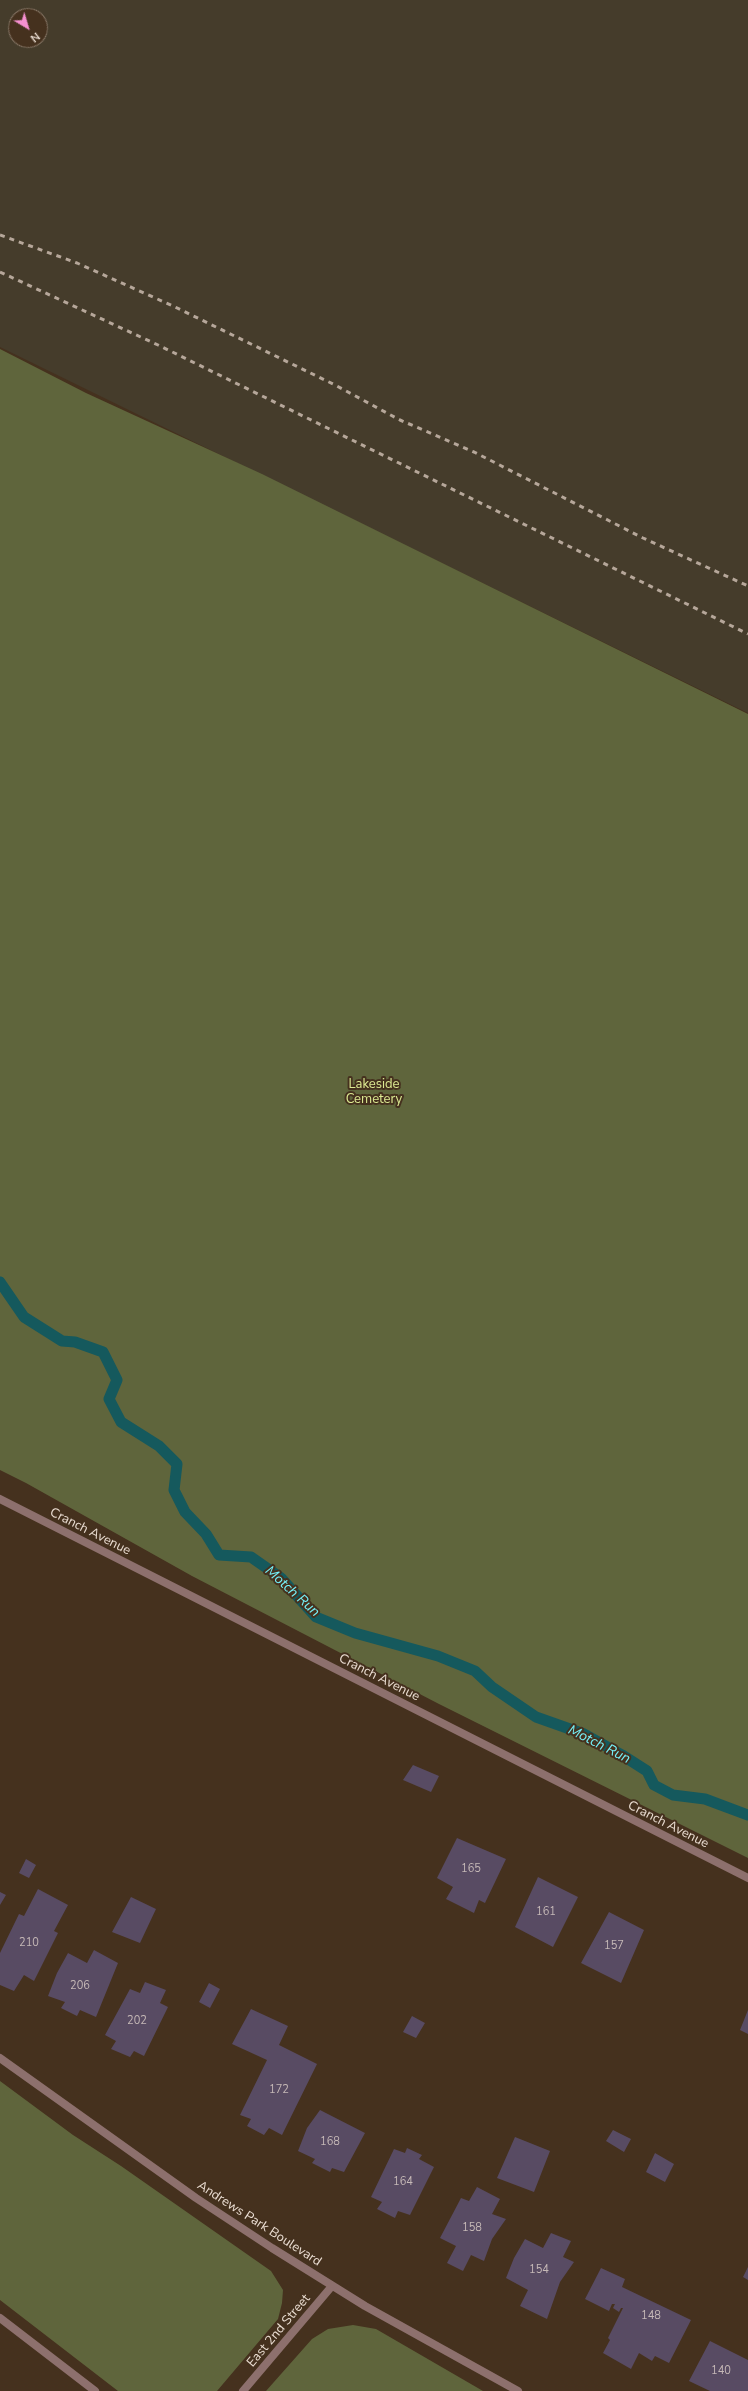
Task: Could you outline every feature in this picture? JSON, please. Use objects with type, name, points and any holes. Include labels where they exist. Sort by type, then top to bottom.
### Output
[{"type":"street","name":"Cranch Avenue","points":[[0,1499],[748,1878]]},
{"type":"street","name":"Andrews Park Boulevard","points":[[0,2058],[196,2198],[332,2286],[518,2391]]},
{"type":"street","name":"East 2nd Street","points":[[243,2391],[332,2286]]},
{"type":"street","points":[[0,2318],[95,2391]]},
{"type":"shaded area","points":[[0,0],[748,0],[748,713],[0,347]]},
{"type":"green space","name":"Lakeside Cemetery","points":[[0,349],[86,393],[262,474],[748,714],[748,1858],[439,1704],[192,1576],[0,1470]]},
{"type":"green space","points":[[0,2081],[73,2135],[121,2166],[271,2271],[283,2290],[282,2303],[278,2319],[217,2391],[118,2391],[0,2300]]},
{"type":"green space","points":[[353,2325],[376,2329],[483,2391],[266,2391],[312,2339],[328,2329]]},
{"type":"building","points":[[413,1765],[439,1776],[431,1792],[403,1780]]},
{"type":"building","points":[[457,1838],[506,1859],[485,1903],[479,1900],[474,1913],[446,1899],[453,1887],[437,1878]]},
{"type":"building","points":[[26,1859],[36,1865],[29,1878],[19,1873]]},
{"type":"building","points":[[538,1877],[578,1897],[553,1947],[515,1927]]},
{"type":"building","points":[[38,1889],[68,1905],[54,1931],[58,1933],[34,1981],[24,1975],[14,1991],[0,1985],[0,1953],[19,1914],[24,1916]]},
{"type":"building","points":[[0,1892],[6,1895],[0,1905]]},
{"type":"building","points":[[131,1897],[156,1909],[140,1943],[112,1932]]},
{"type":"building","points":[[609,1912],[644,1930],[621,1983],[581,1963]]},
{"type":"building","points":[[94,1950],[118,1963],[96,2017],[80,2010],[77,2016],[61,2008],[65,2002],[48,1996],[57,1973],[68,1953],[87,1963]]},
{"type":"building","points":[[145,1982],[166,1990],[160,2003],[168,2007],[144,2056],[134,2051],[130,2057],[111,2049],[116,2041],[105,2035],[130,1989],[140,1993]]},
{"type":"building","points":[[209,1983],[220,1989],[210,2008],[199,2002]]},
{"type":"building","points":[[251,2009],[288,2026],[279,2045],[317,2064],[282,2135],[269,2128],[264,2135],[247,2126],[251,2119],[240,2115],[267,2060],[232,2044]]},
{"type":"building","points":[[748,2010],[748,2034],[740,2030]]},
{"type":"building","points":[[412,2016],[425,2023],[416,2038],[403,2032]]},
{"type":"building","points":[[320,2110],[365,2133],[344,2172],[332,2168],[330,2172],[312,2163],[315,2159],[298,2151],[307,2128]]},
{"type":"building","points":[[613,2130],[631,2139],[624,2152],[606,2141]]},
{"type":"building","points":[[515,2137],[550,2151],[534,2192],[497,2178]]},
{"type":"building","points":[[407,2148],[422,2155],[419,2159],[434,2167],[410,2215],[398,2211],[395,2218],[377,2209],[382,2202],[371,2197],[394,2149],[405,2153]]},
{"type":"building","points":[[655,2153],[674,2164],[665,2182],[646,2172]]},
{"type":"building","points":[[477,2187],[500,2199],[492,2214],[506,2219],[492,2239],[484,2261],[471,2255],[463,2271],[447,2263],[456,2246],[440,2238],[461,2198],[469,2201]]},
{"type":"building","points":[[551,2233],[571,2241],[563,2257],[574,2262],[560,2282],[547,2319],[520,2306],[528,2290],[506,2278],[514,2258],[525,2239],[543,2248]]},
{"type":"building","points":[[748,2267],[748,2280],[743,2277]]},
{"type":"building","points":[[601,2268],[625,2279],[622,2287],[691,2320],[669,2363],[655,2356],[652,2361],[639,2353],[631,2369],[603,2353],[610,2340],[608,2338],[623,2308],[621,2308],[619,2312],[613,2308],[615,2304],[612,2304],[609,2311],[585,2299]]},
{"type":"building","points":[[710,2341],[748,2360],[748,2391],[710,2391],[689,2381]]},
{"type":"waterway","name":"Motch Run","points":[[0,1282],[24,1317],[62,1341],[75,1342],[103,1352],[117,1380],[109,1399],[121,1422],[159,1446],[177,1464],[174,1490],[185,1512],[206,1534],[219,1555],[251,1557],[281,1578],[316,1617],[355,1633],[438,1656],[475,1671],[492,1687],[536,1717],[584,1734],[622,1755],[647,1771],[654,1785],[673,1795],[705,1799],[748,1815]]},
{"type":"railway","points":[[0,235],[77,263],[173,306],[335,385],[400,420],[474,452],[643,538],[748,586]]},
{"type":"railway","points":[[0,272],[158,345],[748,634]]}]
